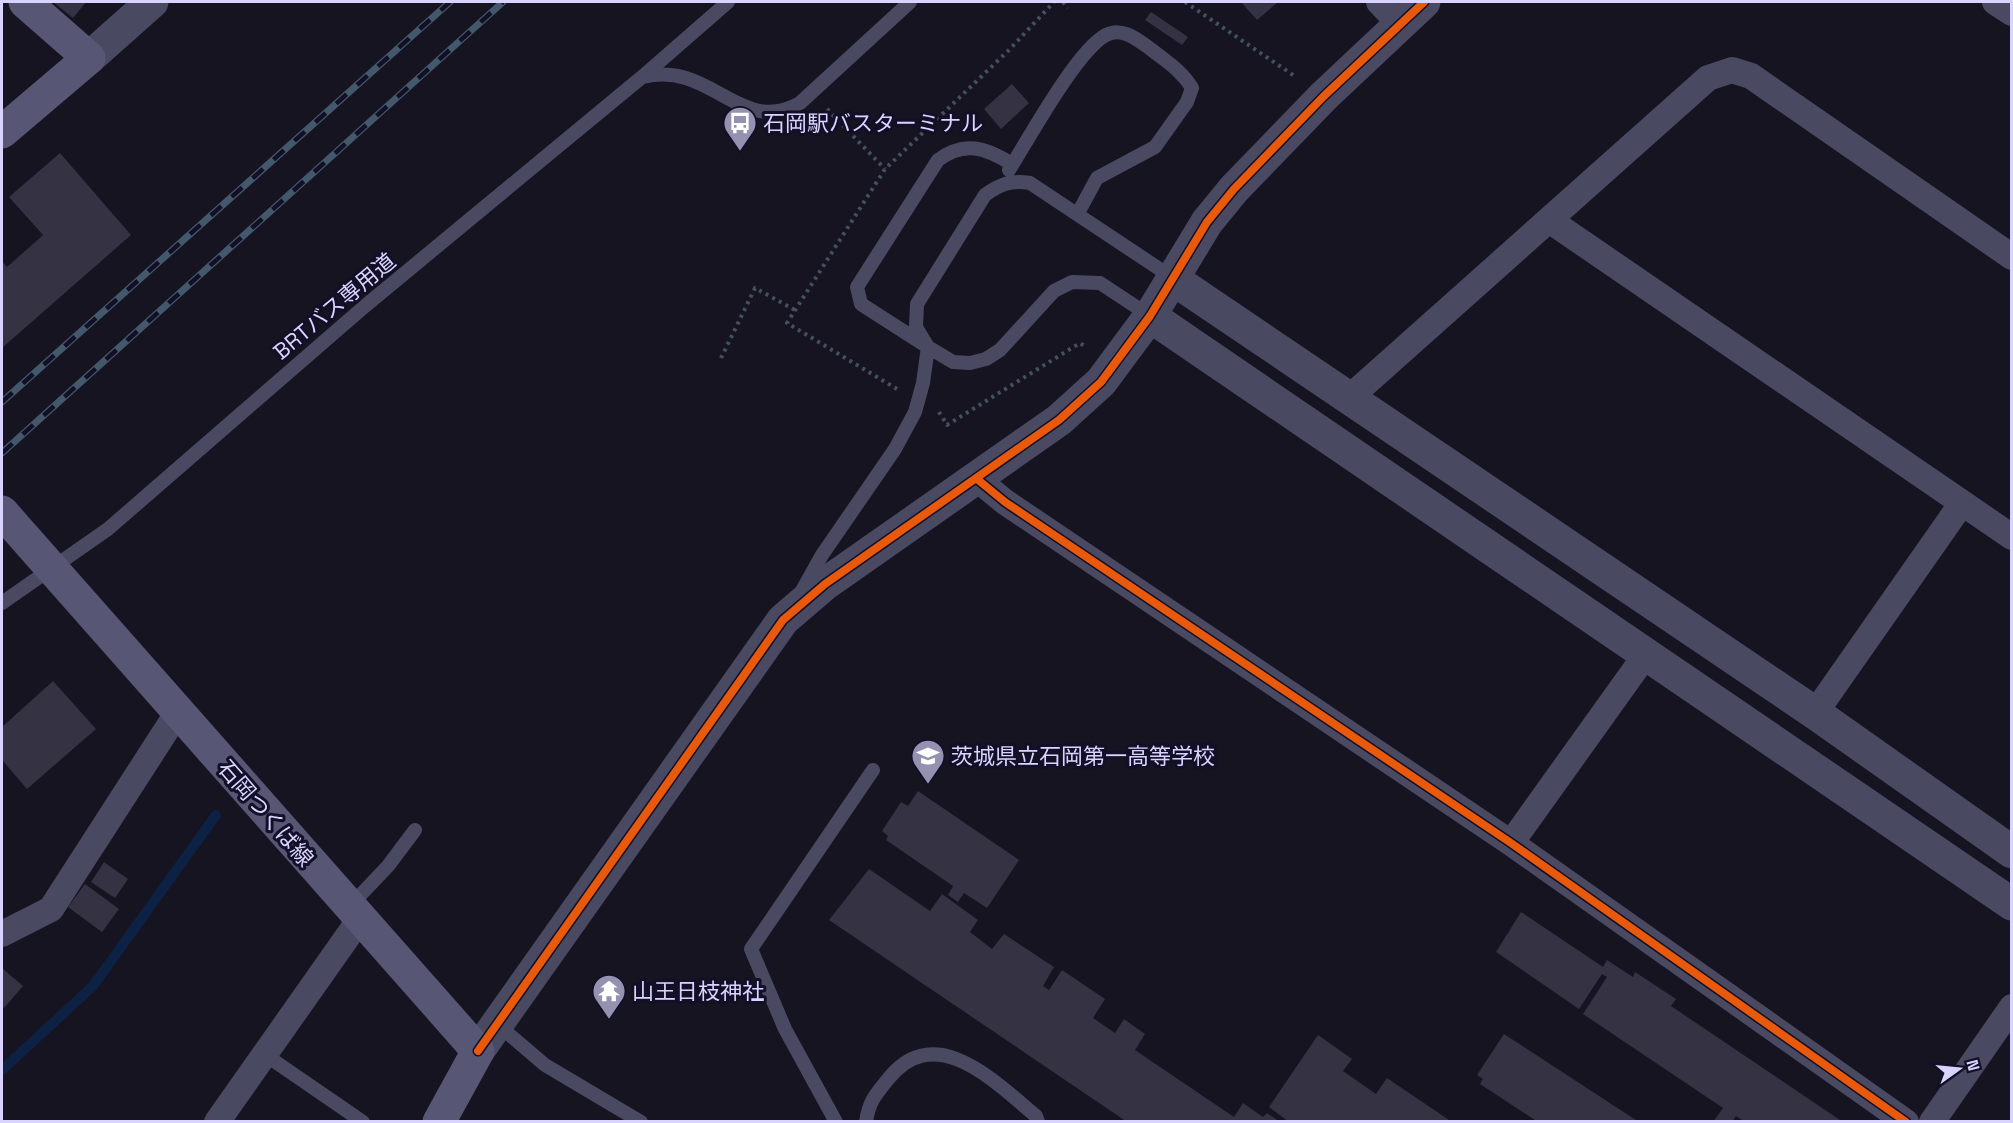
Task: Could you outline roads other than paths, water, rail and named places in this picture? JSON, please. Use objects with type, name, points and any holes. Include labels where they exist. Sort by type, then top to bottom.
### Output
[{"type":"main road","points":[[2,132],[88,58],[26,2]]},
{"type":"main road","name":"石岡つくば線","points":[[2,512],[478,1051]]},
{"type":"main road","points":[[439,1122],[478,1051]]},
{"type":"street","points":[[88,58],[152,2]]},
{"type":"street","points":[[478,1051],[791,612],[825,584],[1059,420],[1101,382],[1150,316],[1207,222],[1234,189],[1324,96],[1389,12],[1424,2]]},
{"type":"street","points":[[1995,2],[2012,13]]},
{"type":"street","points":[[1349,398],[1708,78],[1732,70],[1751,76],[2012,257]]},
{"type":"street","points":[[1549,220],[2012,537]]},
{"type":"street","points":[[1173,279],[1815,713],[2012,852]]},
{"type":"street","points":[[1150,316],[2012,904]]},
{"type":"street","points":[[976,479],[1015,509],[1511,843],[1906,1122]]},
{"type":"street","points":[[1815,713],[1962,503]]},
{"type":"street","points":[[1511,843],[1647,653]]},
{"type":"street","points":[[2,934],[51,909],[178,712]]},
{"type":"street","points":[[217,1122],[264,1054],[354,913]]},
{"type":"street","points":[[1932,1122],[2012,1007]]},
{"type":"lane","name":"BRTバス専用道","points":[[2,603],[108,529],[364,306],[642,77],[728,2]]},
{"type":"lane","points":[[642,77],[659,73],[682,76],[703,83],[747,108],[767,114],[787,111],[812,93],[910,2]]},
{"type":"lane","points":[[791,612],[822,555],[895,449],[915,412],[923,383],[928,347],[916,327],[917,304],[985,195],[999,184],[1063,86],[1091,49],[1107,34],[1128,33],[1183,74],[1192,88],[1188,102],[1155,147],[1097,178],[1078,213]]},
{"type":"lane","points":[[1012,164],[991,151],[967,148],[953,149],[938,160],[857,287],[861,304],[953,362],[970,363],[986,359],[1000,350],[1054,291],[1072,282],[1100,284],[1150,316]]},
{"type":"lane","points":[[999,184],[1016,181],[1030,183],[1078,213],[1173,279]]},
{"type":"lane","points":[[837,1122],[785,1029],[751,949],[873,770]]},
{"type":"lane","points":[[354,913],[415,830]]},
{"type":"lane","points":[[497,1024],[545,1065],[641,1122]]},
{"type":"lane","points":[[264,1054],[363,1122]]},
{"type":"lane","points":[[866,1122],[869,1103],[897,1068],[927,1054],[950,1056],[975,1067],[1036,1116],[1038,1122]]},
{"type":"waterway","points":[[2,1070],[93,986],[216,815]]},
{"type":"railway","points":[[2,402],[450,2]]},
{"type":"railway","points":[[2,453],[503,2]]},
{"type":"place","name":"石岡駅バスターミナル","points":[[740,152]]},
{"type":"place","name":"茨城県立石岡第一高等学校","points":[[928,785]]},
{"type":"place","name":"山王日枝神社","points":[[609,1020]]}]
